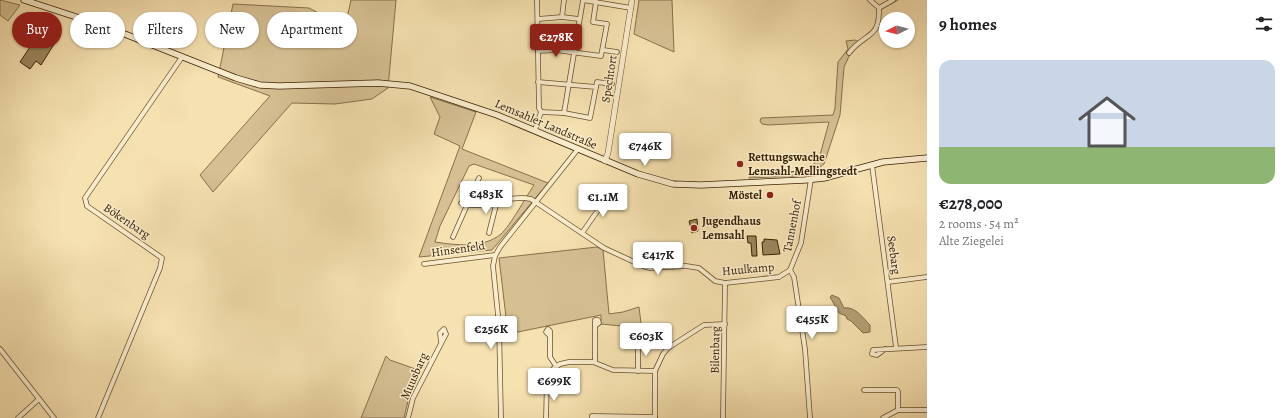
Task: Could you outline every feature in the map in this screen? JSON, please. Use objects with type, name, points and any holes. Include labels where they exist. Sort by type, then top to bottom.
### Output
[{"type":"main road","name":"Lemsahler Landstraße","points":[[24,0],[107,27],[236,78],[260,85],[378,83],[401,85],[490,112],[605,161],[647,177],[682,185],[811,180],[872,165],[927,158]]},
{"type":"street","points":[[535,130],[540,112],[537,0]]},
{"type":"street","points":[[562,17],[564,0]]},
{"type":"street","points":[[564,113],[583,0],[631,8]]},
{"type":"street","name":"Spechtort","points":[[605,161],[608,153],[632,0]]},
{"type":"street","points":[[849,53],[855,45],[877,28],[880,20],[879,8],[870,0]]},
{"type":"street","points":[[879,8],[893,0]]},
{"type":"street","points":[[538,50],[556,50],[602,56],[607,24],[593,22],[596,2]]},
{"type":"street","points":[[538,20],[562,17],[580,19]]},
{"type":"street","points":[[603,50],[617,52]]},
{"type":"street","name":"Bökenbarg","points":[[98,418],[160,268],[162,258],[87,206],[85,198],[182,57]]},
{"type":"street","points":[[538,82],[596,87]]},
{"type":"street","points":[[540,112],[564,113],[590,118],[597,82],[612,84]]},
{"type":"street","points":[[501,418],[499,325],[493,271],[495,254],[537,203],[578,149]]},
{"type":"street","name":"Seebarg","points":[[872,165],[896,347]]},
{"type":"street","points":[[453,237],[479,178]]},
{"type":"street","name":"Tannenhof","points":[[810,418],[806,349],[794,277],[790,270],[801,243],[811,180]]},
{"type":"street","name":"Huulkamp","points":[[466,205],[476,206],[516,197],[531,199],[604,248],[650,268],[686,266],[699,268],[716,281],[725,283],[779,277],[790,270]]},
{"type":"street","points":[[489,233],[497,201]]},
{"type":"street","points":[[461,203],[466,205]]},
{"type":"street","points":[[582,233],[603,205]]},
{"type":"street","name":"Hinsenfeld","points":[[424,264],[495,254]]},
{"type":"street","points":[[888,282],[927,277]]},
{"type":"street","name":"Bilenbarg","points":[[723,418],[725,283]]},
{"type":"street","points":[[592,418],[592,416],[604,418],[655,418],[655,371],[659,359],[668,348],[704,325],[725,324]]},
{"type":"street","points":[[595,326],[595,362]]},
{"type":"street","points":[[550,336],[550,358],[556,366]]},
{"type":"street","points":[[638,340],[638,371]]},
{"type":"street","name":"Muusbarg","points":[[408,418],[413,398],[441,342]]},
{"type":"street","points":[[885,349],[896,347],[927,347]]},
{"type":"street","points":[[0,349],[54,418]]},
{"type":"street","points":[[546,418],[547,380],[550,373],[556,366],[566,362],[595,362],[613,370],[655,371]]},
{"type":"street","points":[[864,390],[897,390],[898,410]]},
{"type":"street","points":[[18,418],[39,399]]},
{"type":"street","points":[[883,418],[898,410],[927,410]]},
{"type":"shaded area","points":[[0,0],[20,5],[15,12],[12,12],[12,16],[8,21],[0,15]]},
{"type":"shaded area","points":[[351,0],[396,0],[388,88],[372,99],[335,104],[292,103],[213,192],[200,175],[270,96],[218,77],[224,48],[259,48],[259,12],[231,12],[233,4],[309,8],[317,12],[267,12],[267,48],[357,48],[357,12],[348,12]]},
{"type":"shaded area","points":[[639,0],[672,0],[674,52],[634,34]]},
{"type":"shaded area","points":[[855,40],[859,42],[851,52],[844,67],[840,115],[824,164],[813,172],[798,176],[749,178],[804,171],[812,167],[820,155],[829,122],[768,125],[762,124],[760,121],[761,118],[833,115],[835,108],[838,62],[848,49],[846,41]]},
{"type":"shaded area","points":[[430,97],[476,112],[462,149],[548,183],[492,250],[419,257],[460,146],[434,134],[440,117]],"holes":[[[474,164],[534,185],[509,225],[494,239],[469,245],[435,242],[440,226],[469,166]]]},
{"type":"shaded area","points":[[597,247],[603,250],[609,314],[623,312],[639,307],[642,331],[635,333],[631,327],[601,324],[601,315],[508,334],[499,258]]},
{"type":"shaded area","points":[[832,295],[839,298],[844,308],[852,309],[862,316],[870,325],[870,332],[863,333],[847,319],[846,316],[839,313],[830,297]]},
{"type":"shaded area","points":[[386,356],[390,360],[421,371],[409,397],[404,418],[361,418]]},
{"type":"building","points":[[29,48],[52,48],[41,65],[36,61],[30,69],[20,62]]},
{"type":"building","name":"Jugendhaus Lemsahl","points":[[697,219],[698,231],[692,233],[689,221]]},
{"type":"building","points":[[747,236],[756,236],[757,256],[752,256],[751,243],[748,243]]},
{"type":"building","points":[[764,239],[777,240],[780,254],[763,255],[762,242],[764,242]]},
{"type":"waterway","points":[[883,8],[898,0]]},
{"type":"place","name":"Rettungswache Lemsahl-Mellingstedt","points":[[740,164]]},
{"type":"place","name":"Möstel","points":[[770,195]]},
{"type":"place","name":"Jugendhaus Lemsahl","points":[[694,228]]}]
